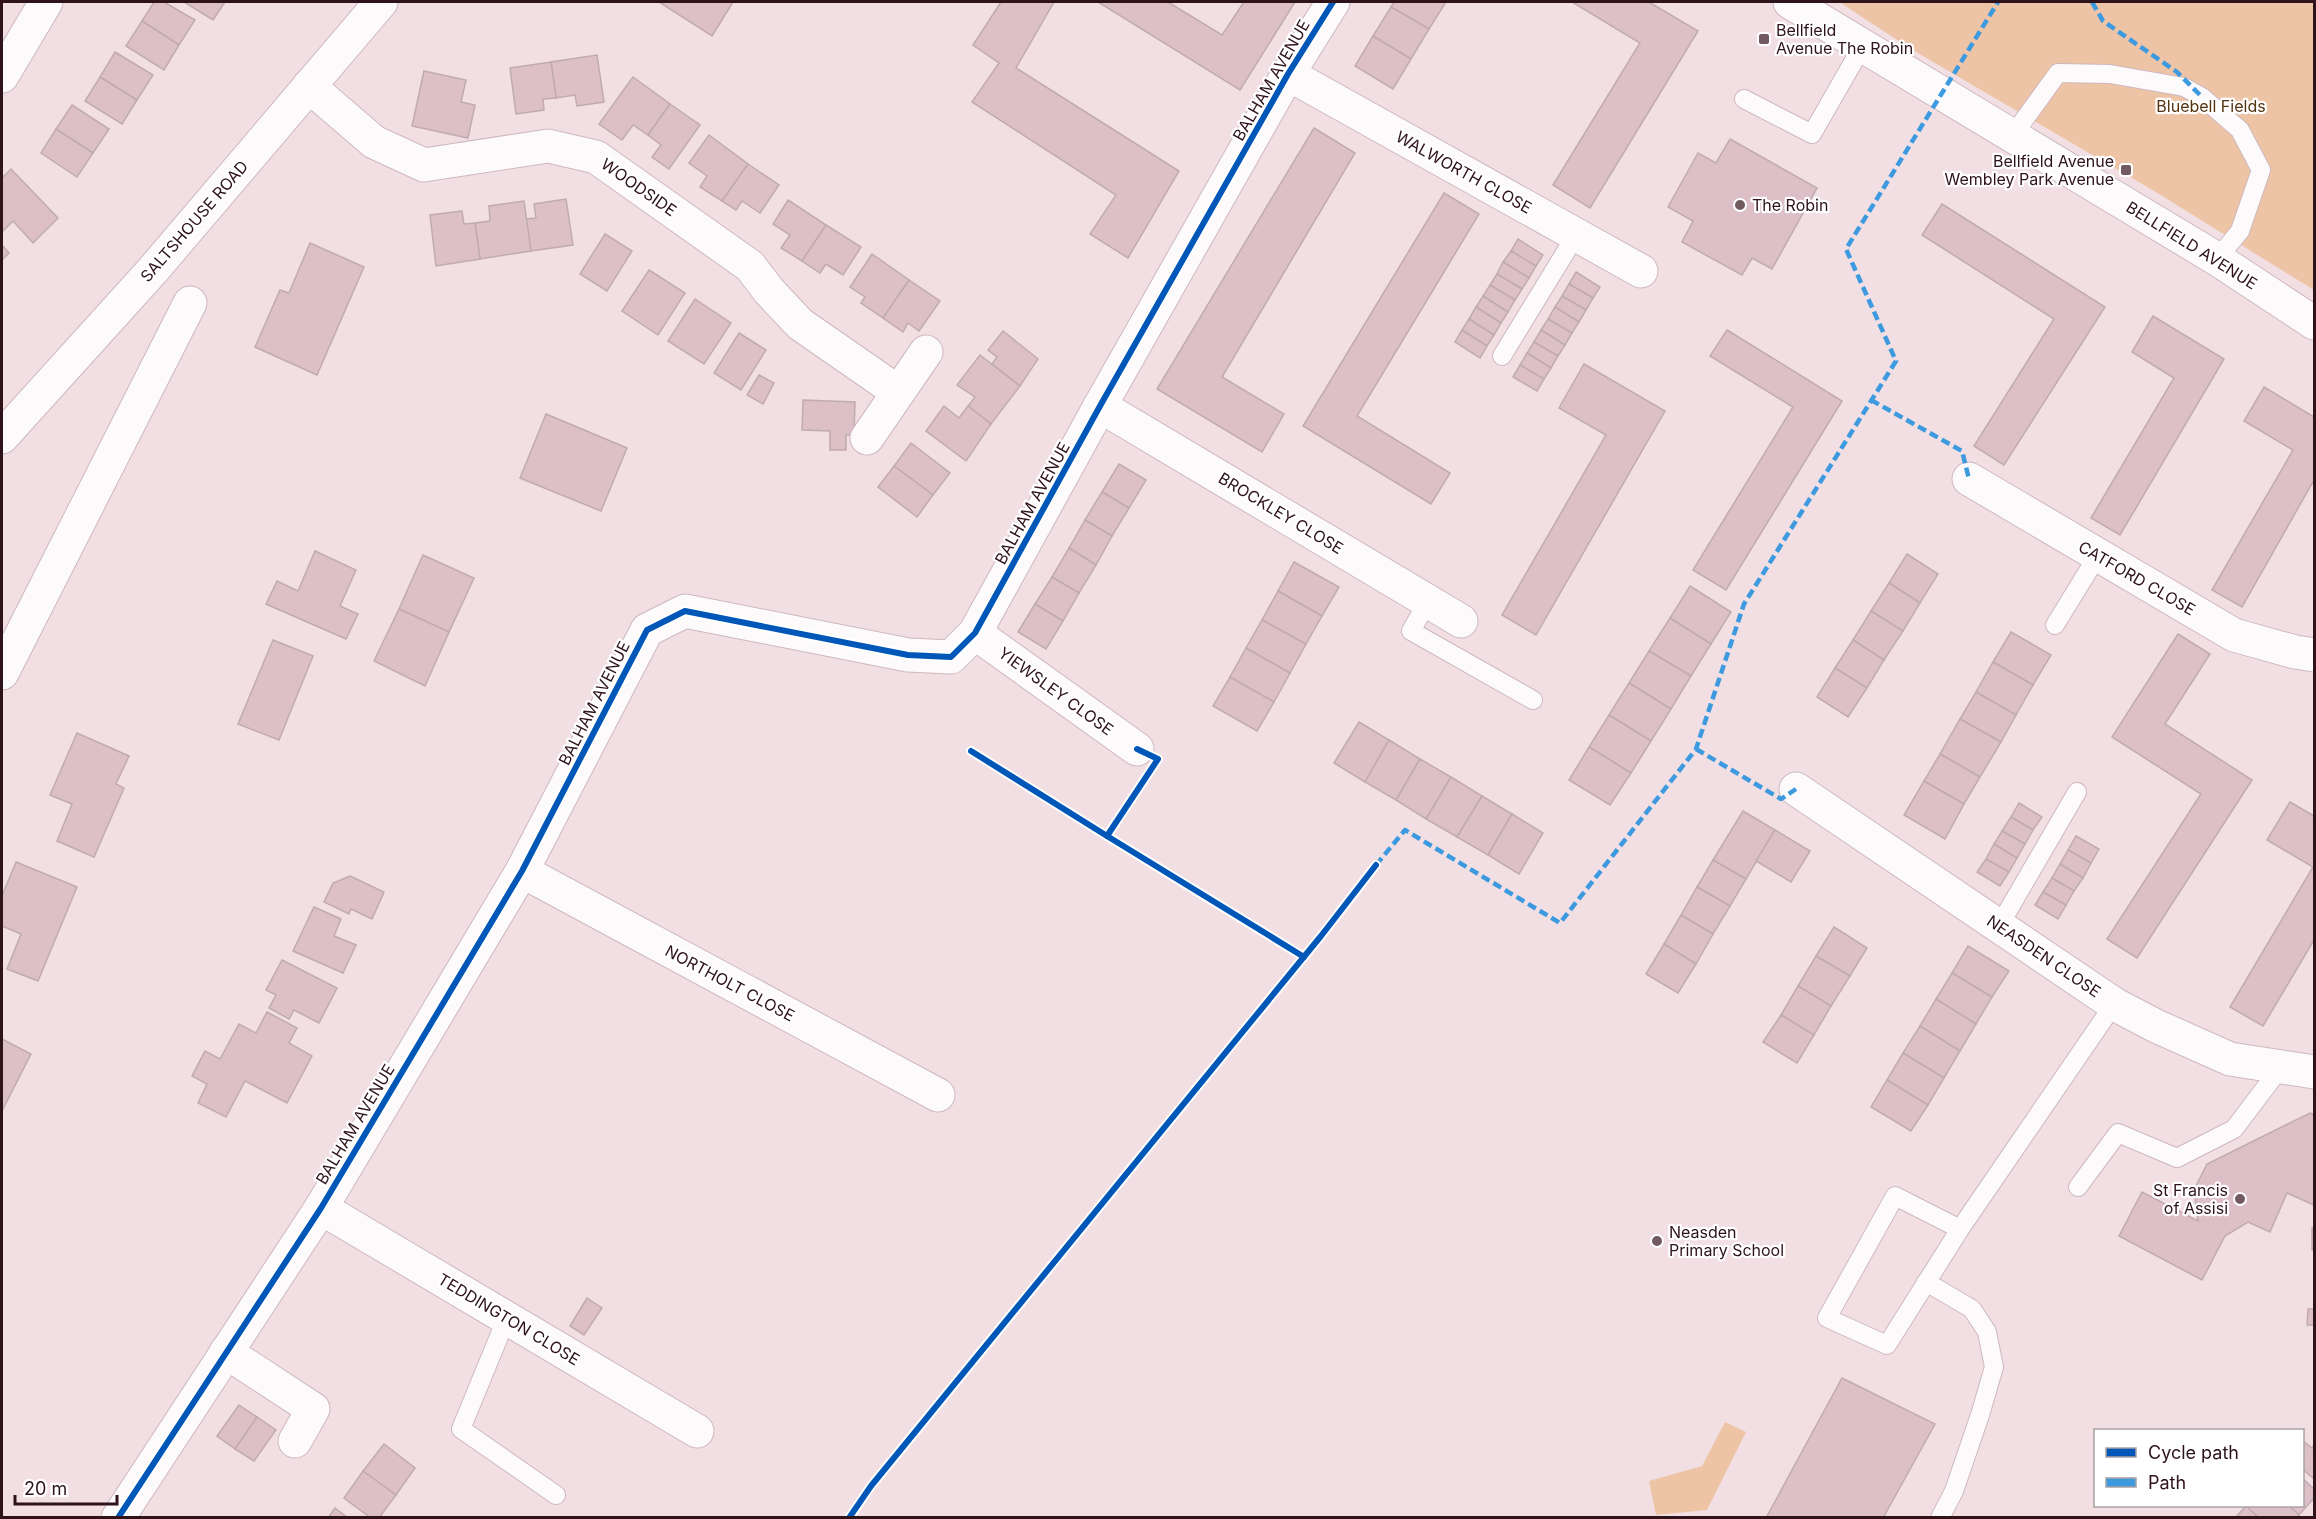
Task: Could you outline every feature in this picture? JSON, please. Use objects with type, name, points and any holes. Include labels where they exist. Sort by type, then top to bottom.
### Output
[{"type":"street","points":[[2,76],[46,2]]},
{"type":"street","name":"SALTSHOUSE ROAD","points":[[2,437],[153,270],[381,2]]},
{"type":"street","name":"BALHAM AVENUE","points":[[118,1518],[321,1208],[522,871],[647,630],[685,611],[908,655],[951,657],[975,633],[1100,406],[1288,74],[1333,2]]},
{"type":"street","name":"BELLFIELD AVENUE","points":[[1790,2],[2217,259],[2314,323]]},
{"type":"street","name":"WALWORTH CLOSE","points":[[1288,74],[1641,271]]},
{"type":"street","name":"WOODSIDE","points":[[309,86],[374,142],[424,165],[548,146],[596,157],[750,266],[769,291],[800,324],[898,392]]},
{"type":"street","points":[[2,673],[190,303]]},
{"type":"street","points":[[867,438],[926,352]]},
{"type":"street","name":"BROCKLEY CLOSE","points":[[1100,406],[1461,621]]},
{"type":"street","name":"CATFORD CLOSE","points":[[1969,479],[2234,635],[2314,655]]},
{"type":"street","name":"YIEWSLEY CLOSE","points":[[975,633],[1137,749]]},
{"type":"street","name":"NEASDEN CLOSE","points":[[1796,789],[2114,1004],[2156,1026],[2230,1059],[2314,1072]]},
{"type":"street","name":"NORTHOLT CLOSE","points":[[522,871],[938,1095]]},
{"type":"street","name":"TEDDINGTON CLOSE","points":[[321,1208],[697,1431]]},
{"type":"street","points":[[226,1352],[313,1409],[295,1441]]},
{"type":"lane","points":[[1743,99],[1812,134],[1863,45]]},
{"type":"lane","points":[[2013,135],[2058,73],[2110,74],[2184,87],[2202,97],[2240,130],[2261,170],[2240,231],[2217,259]]},
{"type":"lane","points":[[1502,356],[1576,235]]},
{"type":"lane","points":[[2055,625],[2098,555]]},
{"type":"lane","points":[[1428,601],[1411,631],[1533,700]]},
{"type":"lane","points":[[1999,926],[2077,792]]},
{"type":"lane","points":[[1960,1229],[1895,1196],[1827,1318],[1887,1345],[1960,1229],[2114,1004]]},
{"type":"lane","points":[[2078,1188],[2118,1133],[2177,1158],[2234,1129],[2281,1067]]},
{"type":"lane","points":[[1926,1282],[1972,1309],[1987,1332],[1994,1367],[1954,1491],[1940,1518]]},
{"type":"lane","points":[[507,1317],[461,1429],[556,1495]]},
{"type":"green space","name":"Bluebell Fields","points":[[1839,2],[2314,2],[2314,290],[2154,191],[1911,49]]},
{"type":"green space","points":[[1725,1422],[1746,1432],[1707,1510],[1656,1515],[1649,1481],[1702,1466]]},
{"type":"building","points":[[154,2],[164,2],[195,20],[179,45],[142,21]]},
{"type":"building","points":[[184,2],[225,2],[213,20]]},
{"type":"building","points":[[659,2],[733,2],[712,36]]},
{"type":"building","points":[[1001,2],[1054,2],[1016,68],[1179,171],[1128,258],[1090,234],[1116,195],[972,102],[999,63],[973,45]]},
{"type":"building","points":[[1098,2],[1168,2],[1222,35],[1244,2],[1295,2],[1240,90]]},
{"type":"building","points":[[1394,2],[1446,2],[1429,29],[1391,7]]},
{"type":"building","points":[[1572,2],[1649,2],[1698,31],[1590,208],[1553,185],[1640,43]]},
{"type":"building","points":[[1391,7],[1429,29],[1411,59],[1373,36]]},
{"type":"building","points":[[142,21],[179,45],[164,70],[126,46]]},
{"type":"building","points":[[1373,36],[1411,59],[1393,89],[1355,66]]},
{"type":"building","points":[[115,52],[153,75],[137,100],[100,77]]},
{"type":"building","points":[[597,55],[604,102],[577,106],[575,95],[556,98],[551,62]]},
{"type":"building","points":[[551,62],[556,98],[543,99],[544,110],[516,114],[510,68]]},
{"type":"building","points":[[424,71],[466,80],[461,102],[475,105],[468,138],[412,126]]},
{"type":"building","points":[[100,77],[137,100],[122,124],[85,101]]},
{"type":"building","points":[[633,77],[670,104],[648,135],[633,125],[622,140],[599,124]]},
{"type":"building","points":[[670,104],[700,125],[669,169],[652,157],[661,145],[648,135]]},
{"type":"building","points":[[72,105],[109,129],[93,153],[56,129]]},
{"type":"building","points":[[1314,128],[1355,153],[1222,377],[1284,414],[1262,452],[1157,389]]},
{"type":"building","points":[[56,129],[93,153],[77,177],[41,153]]},
{"type":"building","points":[[709,135],[748,164],[722,201],[700,187],[707,176],[689,163]]},
{"type":"building","points":[[1730,139],[1817,188],[1772,269],[1752,258],[1742,275],[1682,242],[1693,221],[1668,207],[1698,153],[1716,163]]},
{"type":"building","points":[[748,164],[779,185],[760,213],[742,201],[736,210],[722,201]]},
{"type":"building","points":[[11,169],[58,218],[33,243],[13,221],[2,232],[2,178]]},
{"type":"building","points":[[1444,193],[1479,214],[1357,416],[1450,473],[1431,504],[1303,426]]},
{"type":"building","points":[[566,199],[573,245],[531,251],[526,219],[536,218],[534,204]]},
{"type":"building","points":[[788,200],[826,225],[802,261],[781,248],[790,235],[773,224]]},
{"type":"building","points":[[524,201],[531,251],[480,259],[475,223],[490,221],[489,206]]},
{"type":"building","points":[[1942,204],[2105,307],[2004,465],[1974,446],[2054,319],[1922,235]]},
{"type":"building","points":[[462,211],[464,224],[475,223],[480,259],[436,266],[430,215]]},
{"type":"building","points":[[826,225],[861,247],[843,275],[826,264],[820,273],[802,261]]},
{"type":"building","points":[[605,234],[632,251],[607,291],[580,274]]},
{"type":"building","points":[[1518,239],[1543,255],[1536,266],[1511,251]]},
{"type":"building","points":[[310,243],[364,267],[317,375],[255,347],[280,290],[289,293]]},
{"type":"building","points":[[2,245],[9,253],[2,260]]},
{"type":"building","points":[[1511,251],[1536,266],[1529,278],[1503,262]]},
{"type":"building","points":[[872,254],[909,280],[883,318],[861,303],[865,297],[850,287]]},
{"type":"building","points":[[1503,262],[1529,278],[1522,289],[1497,274]]},
{"type":"building","points":[[649,270],[685,293],[658,335],[622,311]]},
{"type":"building","points":[[1576,272],[1600,287],[1593,298],[1569,284]]},
{"type":"building","points":[[1497,274],[1522,289],[1515,300],[1490,285]]},
{"type":"building","points":[[909,280],[940,301],[919,331],[908,323],[903,332],[883,318]]},
{"type":"building","points":[[1569,284],[1593,298],[1586,310],[1562,296]]},
{"type":"building","points":[[1490,285],[1515,300],[1508,312],[1483,296]]},
{"type":"building","points":[[1483,296],[1508,312],[1501,323],[1476,307]]},
{"type":"building","points":[[1562,296],[1586,310],[1579,322],[1555,307]]},
{"type":"building","points":[[695,299],[731,323],[704,364],[668,341]]},
{"type":"building","points":[[1476,307],[1501,323],[1494,335],[1469,319]]},
{"type":"building","points":[[1555,307],[1579,322],[1572,333],[1548,319]]},
{"type":"building","points":[[2153,316],[2224,359],[2120,535],[2091,518],[2174,378],[2132,352]]},
{"type":"building","points":[[1469,319],[1494,335],[1487,346],[1462,330]]},
{"type":"building","points":[[1548,319],[1572,333],[1565,345],[1541,330]]},
{"type":"building","points":[[1462,330],[1487,346],[1480,358],[1455,342]]},
{"type":"building","points":[[1541,330],[1565,345],[1558,356],[1534,342]]},
{"type":"building","points":[[1727,330],[1842,401],[1726,590],[1693,570],[1793,407],[1710,356]]},
{"type":"building","points":[[1003,331],[1038,359],[1020,386],[992,364],[997,357],[988,350]]},
{"type":"building","points":[[739,333],[766,350],[741,390],[714,373]]},
{"type":"building","points":[[1534,342],[1558,356],[1551,368],[1527,353]]},
{"type":"building","points":[[1527,353],[1551,368],[1544,379],[1520,365]]},
{"type":"building","points":[[980,355],[1020,386],[991,424],[968,406],[975,397],[957,385]]},
{"type":"building","points":[[1584,364],[1665,411],[1536,635],[1502,615],[1606,435],[1559,408]]},
{"type":"building","points":[[1520,365],[1544,379],[1537,391],[1513,377]]},
{"type":"building","points":[[759,375],[774,383],[763,404],[747,395]]},
{"type":"building","points":[[2264,387],[2314,417],[2314,480],[2242,607],[2212,590],[2293,450],[2244,421]]},
{"type":"building","points":[[803,400],[855,402],[854,435],[846,435],[846,450],[830,450],[830,431],[802,430]]},
{"type":"building","points":[[944,406],[959,418],[968,406],[991,424],[966,461],[926,431]]},
{"type":"building","points":[[546,414],[627,448],[601,511],[520,478]]},
{"type":"building","points":[[911,443],[950,473],[933,495],[894,466]]},
{"type":"building","points":[[1119,464],[1146,480],[1129,508],[1102,492]]},
{"type":"building","points":[[894,466],[933,495],[917,517],[878,487]]},
{"type":"building","points":[[1102,492],[1129,508],[1112,536],[1085,520]]},
{"type":"building","points":[[1085,520],[1112,536],[1096,565],[1069,548]]},
{"type":"building","points":[[1069,548],[1096,565],[1079,593],[1052,577]]},
{"type":"building","points":[[315,551],[356,570],[340,606],[358,614],[346,639],[266,604],[277,581],[298,591]]},
{"type":"building","points":[[1907,554],[1938,574],[1920,603],[1889,583]]},
{"type":"building","points":[[423,555],[474,578],[449,632],[399,609]]},
{"type":"building","points":[[1294,562],[1339,587],[1322,616],[1278,591]]},
{"type":"building","points":[[1052,577],[1079,593],[1063,621],[1035,604]]},
{"type":"building","points":[[1889,583],[1920,603],[1903,631],[1871,611]]},
{"type":"building","points":[[1690,586],[1731,612],[1711,644],[1670,618]]},
{"type":"building","points":[[1278,591],[1322,616],[1306,644],[1262,620]]},
{"type":"building","points":[[1035,604],[1063,621],[1046,649],[1018,632]]},
{"type":"building","points":[[399,609],[449,632],[425,686],[374,661]]},
{"type":"building","points":[[1871,611],[1903,631],[1884,660],[1853,640]]},
{"type":"building","points":[[1670,618],[1711,644],[1691,676],[1649,651]]},
{"type":"building","points":[[1262,620],[1306,644],[1290,673],[1246,648]]},
{"type":"building","points":[[2011,632],[2051,655],[2033,685],[1993,662]]},
{"type":"building","points":[[2178,634],[2210,654],[2165,724],[2252,780],[2137,958],[2107,939],[2201,794],[2112,737]]},
{"type":"building","points":[[273,640],[313,656],[279,740],[238,724]]},
{"type":"building","points":[[1853,640],[1884,660],[1867,688],[1835,668]]},
{"type":"building","points":[[1246,648],[1290,673],[1274,702],[1230,677]]},
{"type":"building","points":[[1649,651],[1691,676],[1671,709],[1629,683]]},
{"type":"building","points":[[1993,662],[2033,685],[2016,715],[1976,692]]},
{"type":"building","points":[[1835,668],[1867,688],[1848,717],[1817,697]]},
{"type":"building","points":[[1230,677],[1274,702],[1257,731],[1213,706]]},
{"type":"building","points":[[1629,683],[1671,709],[1651,741],[1609,715]]},
{"type":"building","points":[[1976,692],[2016,715],[2001,742],[1960,719]]},
{"type":"building","points":[[1609,715],[1651,741],[1631,773],[1589,747]]},
{"type":"building","points":[[1960,719],[2001,742],[1980,777],[1940,754]]},
{"type":"building","points":[[1359,722],[1389,740],[1365,782],[1334,763]]},
{"type":"building","points":[[77,733],[129,756],[116,784],[124,788],[94,857],[57,841],[72,804],[50,795]]},
{"type":"building","points":[[1389,740],[1420,759],[1396,800],[1365,782]]},
{"type":"building","points":[[1589,747],[1631,773],[1610,805],[1569,780]]},
{"type":"building","points":[[1940,754],[1980,777],[1964,804],[1924,781]]},
{"type":"building","points":[[1420,759],[1451,777],[1426,819],[1396,800]]},
{"type":"building","points":[[1451,777],[1482,796],[1457,837],[1426,819]]},
{"type":"building","points":[[1924,781],[1964,804],[1945,839],[1904,815]]},
{"type":"building","points":[[1482,796],[1512,814],[1488,855],[1457,837]]},
{"type":"building","points":[[2290,802],[2314,816],[2314,940],[2263,1026],[2230,1007],[2313,867],[2267,840]]},
{"type":"building","points":[[2019,803],[2042,817],[2033,830],[2011,817]]},
{"type":"building","points":[[1743,811],[1775,830],[1746,879],[1713,860]]},
{"type":"building","points":[[1512,814],[1543,833],[1519,874],[1488,855]]},
{"type":"building","points":[[2011,817],[2033,830],[2025,844],[2002,831]]},
{"type":"building","points":[[1775,830],[1810,851],[1791,882],[1756,861]]},
{"type":"building","points":[[2002,831],[2025,844],[2017,858],[1994,844]]},
{"type":"building","points":[[2076,836],[2099,849],[2091,863],[2068,850]]},
{"type":"building","points":[[1994,844],[2017,858],[2009,872],[1986,859]]},
{"type":"building","points":[[2068,850],[2091,863],[2083,878],[2060,864]]},
{"type":"building","points":[[1986,859],[2009,872],[2000,886],[1977,872]]},
{"type":"building","points":[[1713,860],[1746,879],[1730,906],[1697,887]]},
{"type":"building","points":[[16,862],[77,887],[38,981],[7,969],[21,934],[2,926],[2,896]]},
{"type":"building","points":[[2060,864],[2083,878],[2074,891],[2052,878]]},
{"type":"building","points":[[350,876],[384,892],[372,919],[351,909],[349,914],[324,902],[333,883]]},
{"type":"building","points":[[2052,878],[2074,891],[2066,905],[2043,892]]},
{"type":"building","points":[[1697,887],[1730,906],[1713,934],[1681,915]]},
{"type":"building","points":[[2043,892],[2066,905],[2058,919],[2035,905]]},
{"type":"building","points":[[314,907],[341,919],[334,936],[356,945],[343,973],[293,951]]},
{"type":"building","points":[[1681,915],[1713,934],[1696,964],[1664,944]]},
{"type":"building","points":[[1834,927],[1867,948],[1850,976],[1816,956]]},
{"type":"building","points":[[1664,944],[1696,964],[1678,993],[1646,974]]},
{"type":"building","points":[[1968,946],[2009,971],[1992,997],[1952,973]]},
{"type":"building","points":[[1816,956],[1850,976],[1831,1006],[1798,986]]},
{"type":"building","points":[[282,960],[337,988],[319,1023],[294,1010],[289,1019],[269,1008],[276,995],[266,990]]},
{"type":"building","points":[[1952,973],[1992,997],[1976,1024],[1936,999]]},
{"type":"building","points":[[1798,986],[1831,1006],[1814,1035],[1781,1015]]},
{"type":"building","points":[[1936,999],[1976,1024],[1960,1051],[1920,1026]]},
{"type":"building","points":[[267,1012],[297,1028],[289,1043],[312,1056],[287,1103],[245,1081],[226,1117],[198,1103],[207,1084],[192,1076],[205,1051],[220,1059],[239,1024],[256,1033]]},
{"type":"building","points":[[1781,1015],[1814,1035],[1797,1063],[1763,1042]]},
{"type":"building","points":[[1920,1026],[1960,1051],[1944,1078],[1903,1053]]},
{"type":"building","points":[[2,1039],[31,1054],[2,1111]]},
{"type":"building","points":[[1903,1053],[1944,1078],[1928,1105],[1887,1080]]},
{"type":"building","points":[[1887,1080],[1928,1105],[1911,1131],[1871,1107]]},
{"type":"building","name":"St Francis of Assisi","points":[[2310,1113],[2314,1115],[2314,1205],[2287,1193],[2270,1232],[2248,1222],[2225,1236],[2202,1280],[2119,1236],[2142,1192],[2198,1221],[2194,1190],[2207,1164]]},
{"type":"building","points":[[2312,1228],[2314,1228],[2314,1250],[2312,1250]]},
{"type":"building","points":[[587,1298],[602,1308],[584,1335],[570,1326]]},
{"type":"building","points":[[2308,1309],[2314,1309],[2314,1325],[2307,1325]]},
{"type":"building","points":[[1842,1378],[1935,1424],[1883,1518],[1766,1518]]},
{"type":"building","points":[[239,1405],[257,1417],[235,1449],[217,1436]]},
{"type":"building","points":[[257,1417],[276,1430],[254,1461],[235,1449]]},
{"type":"building","points":[[2304,1442],[2312,1448],[2314,1445],[2314,1479],[2304,1471]]},
{"type":"building","points":[[384,1444],[415,1468],[396,1495],[363,1471]]},
{"type":"building","points":[[363,1471],[396,1495],[379,1518],[371,1518],[344,1498]]},
{"type":"building","points":[[2304,1480],[2314,1489],[2314,1498],[2299,1515],[2290,1507],[2304,1507]]},
{"type":"building","points":[[2247,1507],[2290,1507],[2299,1515],[2296,1518],[2259,1518]]},
{"type":"building","points":[[2247,1507],[2259,1518],[2235,1518]]},
{"type":"building","points":[[335,1508],[348,1518],[328,1518]]},
{"type":"marked path","points":[[1376,865],[1405,830],[1560,923],[1696,749],[1744,604],[1896,361],[1846,249],[1998,2]]},
{"type":"marked path","points":[[2092,2],[2103,21],[2177,72],[2202,97]]},
{"type":"marked path","points":[[1871,400],[1962,451],[1969,479]]},
{"type":"marked path","points":[[1696,749],[1781,799],[1796,789]]},
{"type":"cycle path","points":[[118,1518],[321,1208],[522,871],[647,630],[685,611],[908,655],[951,657],[975,633],[1100,406],[1288,74],[1333,2]]},
{"type":"cycle path","points":[[1137,749],[1158,759],[1107,836],[1304,957]]},
{"type":"cycle path","points":[[971,751],[1107,836]]},
{"type":"cycle path","points":[[849,1518],[871,1486],[1321,936],[1376,865]]},
{"type":"place","name":"Bellfield Avenue The Robin","points":[[1764,39]]},
{"type":"place","name":"Bellfield Avenue Wembley Park Avenue","points":[[2126,170]]},
{"type":"place","name":"The Robin","points":[[1740,205]]},
{"type":"place","name":"St Francis of Assisi","points":[[2240,1199]]},
{"type":"place","name":"Neasden Primary School","points":[[1657,1241]]}]
